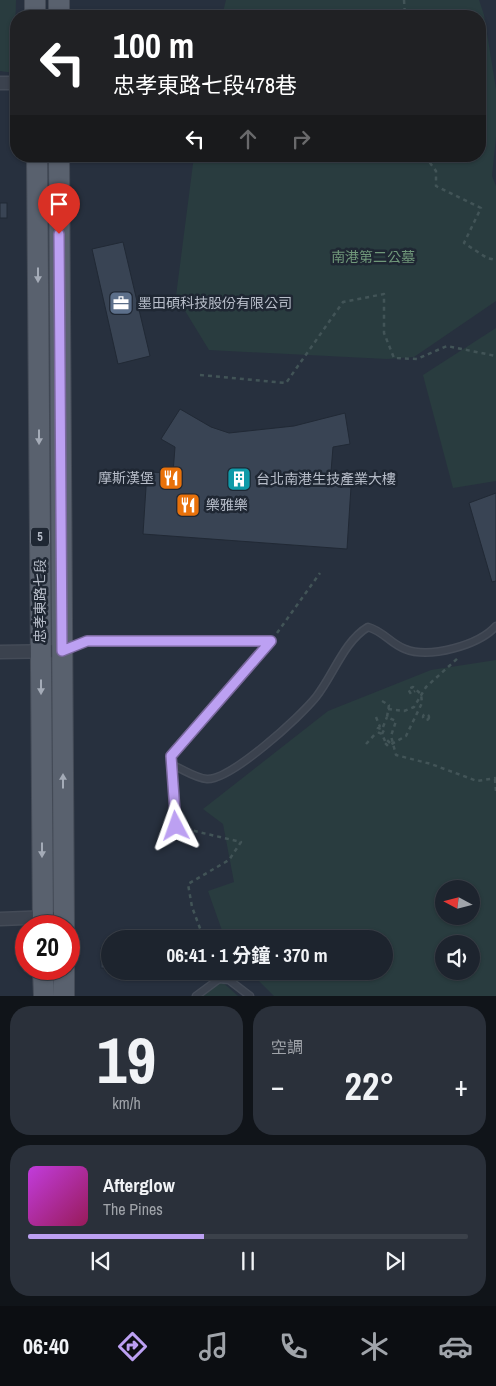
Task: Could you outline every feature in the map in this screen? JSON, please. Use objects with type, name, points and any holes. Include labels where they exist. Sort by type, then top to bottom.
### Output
[{"type":"main road","name":"忠孝東路七段","points":[[37,162],[43,915]]},
{"type":"main road","name":"忠孝東路七段","points":[[59,162],[64,915]]},
{"type":"main road","points":[[43,980],[44,996]]},
{"type":"main road","points":[[64,980],[64,996]]},
{"type":"street","points":[[0,652],[62,651]]},
{"type":"street","points":[[0,919],[15,920]]},
{"type":"lane","points":[[172,765],[207,779],[225,774],[238,766],[293,722],[316,697],[356,638],[368,627],[377,629],[405,649],[422,652],[452,649],[485,636],[496,626]]},
{"type":"lane","points":[[62,651],[87,641],[271,641]]},
{"type":"lane","points":[[176,826],[171,756],[271,641]]},
{"type":"lane","points":[[196,996],[219,980]]},
{"type":"lane","points":[[229,980],[250,996]]},
{"type":"path","points":[[429,162],[436,171],[436,186],[481,208],[464,243],[487,258],[496,260]]},
{"type":"path","points":[[200,374],[286,384],[343,302],[384,294],[384,333],[394,358],[417,359],[446,346],[496,356]]},
{"type":"path","points":[[271,641],[320,573]]},
{"type":"path","points":[[388,709],[404,711],[414,707],[426,687],[458,659],[452,649]]},
{"type":"path","points":[[415,691],[421,694]]},
{"type":"path","points":[[376,717],[384,730],[382,734],[385,741],[392,743],[406,736],[422,703],[421,694]]},
{"type":"path","points":[[366,744],[382,727],[387,717],[389,705],[382,702]]},
{"type":"path","points":[[418,712],[424,716]]},
{"type":"path","points":[[387,717],[396,721],[391,733],[396,755],[440,767],[477,781],[495,778],[496,792]]},
{"type":"path","points":[[377,732],[382,734]]},
{"type":"path","points":[[176,826],[209,836],[242,842],[229,860],[188,884],[192,907],[201,930]]},
{"type":"green space","points":[[0,0],[16,0],[16,10],[10,10],[10,72],[0,71]]},
{"type":"green space","name":"南港第二公墓","points":[[226,0],[479,0],[482,10],[224,10]]},
{"type":"green space","name":"南港第二公墓","points":[[486,27],[496,89],[496,137],[492,176],[496,186],[496,301],[414,357],[387,359],[209,350],[176,296],[193,162],[486,162]]},
{"type":"green space","points":[[496,328],[496,481],[453,488],[423,375]]},
{"type":"green space","points":[[496,660],[496,996],[274,996],[258,980],[393,980],[393,930],[222,930],[208,891],[234,882],[223,824],[203,809],[328,711],[431,670]]},
{"type":"green space","points":[[220,980],[238,996],[196,996]]},
{"type":"building","points":[[0,203],[7,203],[7,218],[0,218]]},
{"type":"building","name":"墨田碩科技股份有限公司","points":[[123,242],[150,356],[118,364],[92,249]]},
{"type":"building","name":"台北南港生技產業大樓","points":[[180,409],[211,427],[229,433],[294,426],[345,413],[350,444],[333,447],[330,484],[351,487],[347,549],[143,534],[147,472],[173,473],[175,447],[161,439]]},
{"type":"building","points":[[496,493],[496,581],[492,582],[469,503]]},
{"type":"place","name":"墨田碩科技股份有限公司","points":[[121,303]]},
{"type":"place","name":"摩斯漢堡","points":[[171,478]]},
{"type":"place","name":"台北南港生技產業大樓","points":[[239,479]]},
{"type":"place","name":"樂雅樂","points":[[188,505]]},
{"type":"route","points":[[59,234],[62,651],[87,641],[271,641],[171,756],[176,826]]}]
